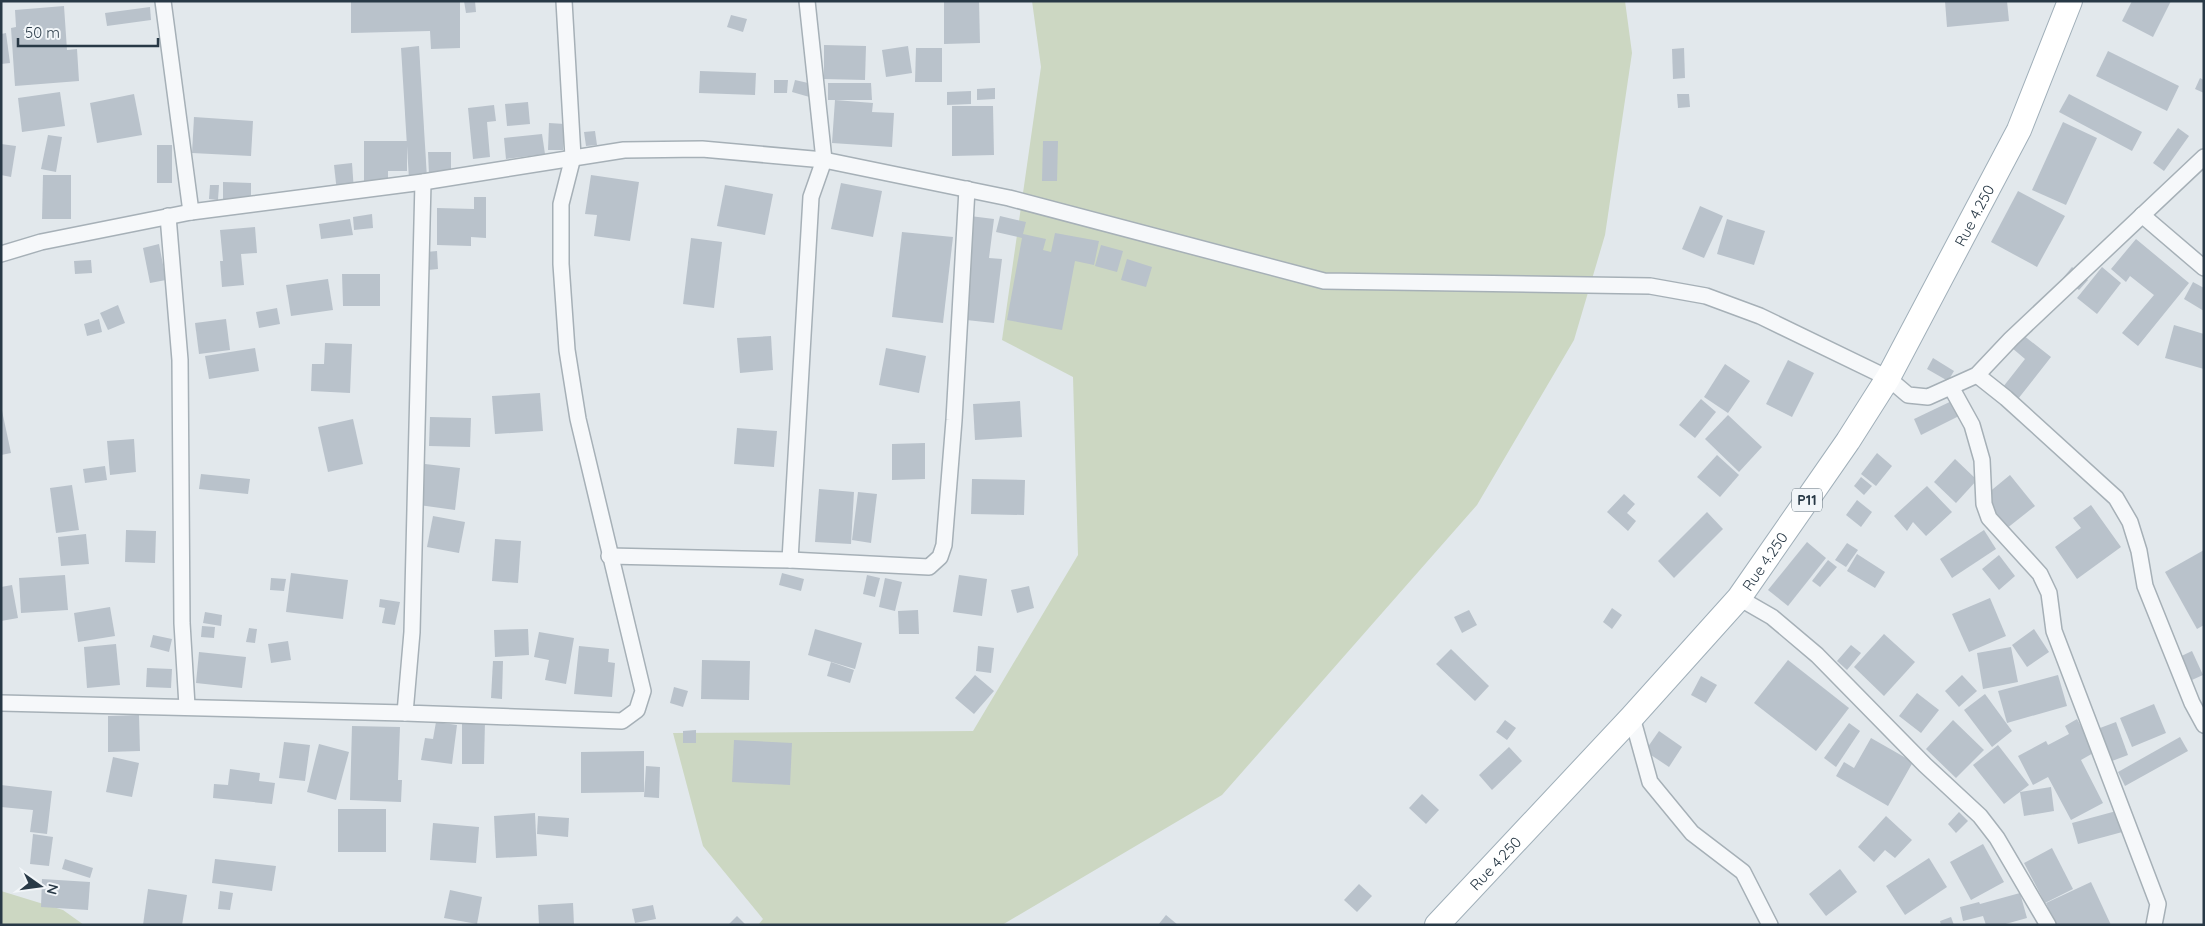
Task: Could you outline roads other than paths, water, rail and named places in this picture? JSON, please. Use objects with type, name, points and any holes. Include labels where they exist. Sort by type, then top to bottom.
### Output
[{"type":"main road","name":"Rue 4.250","points":[[1437,925],[1632,717],[1739,598],[1848,441],[1888,378],[2019,130],[2070,1]]},
{"type":"street","points":[[163,1],[192,212]]},
{"type":"street","points":[[1,703],[187,706],[622,721],[637,710],[643,691],[609,556],[578,419],[567,350],[561,264],[561,204],[573,157],[564,1]]},
{"type":"street","points":[[790,560],[811,197],[824,160],[807,1]]},
{"type":"street","points":[[1,254],[41,242],[192,212],[423,182],[624,150],[702,149],[824,160],[967,189],[1009,198],[1324,281],[1650,286],[1706,296],[1760,316],[1888,378],[1908,395],[1928,396],[1977,374],[2142,214],[2204,157]]},
{"type":"street","points":[[405,713],[412,632],[423,182]]},
{"type":"street","points":[[609,556],[790,560],[929,567],[940,557],[944,545],[954,420],[967,189]]},
{"type":"street","points":[[2142,214],[2204,268]]},
{"type":"street","points":[[168,216],[180,360],[182,623],[187,706]]},
{"type":"street","points":[[1977,374],[2116,498],[2130,522],[2145,586],[2192,703],[2204,725]]},
{"type":"street","points":[[1951,387],[1972,425],[1977,442],[1982,460],[1984,504],[1989,518],[2040,574],[2049,593],[2054,631],[2158,904],[2154,925]]},
{"type":"street","points":[[1739,598],[1772,617],[1817,656],[1925,765],[1980,816],[1997,838],[2048,925]]},
{"type":"street","points":[[1632,717],[1650,782],[1692,833],[1743,872],[1770,925]]}]
